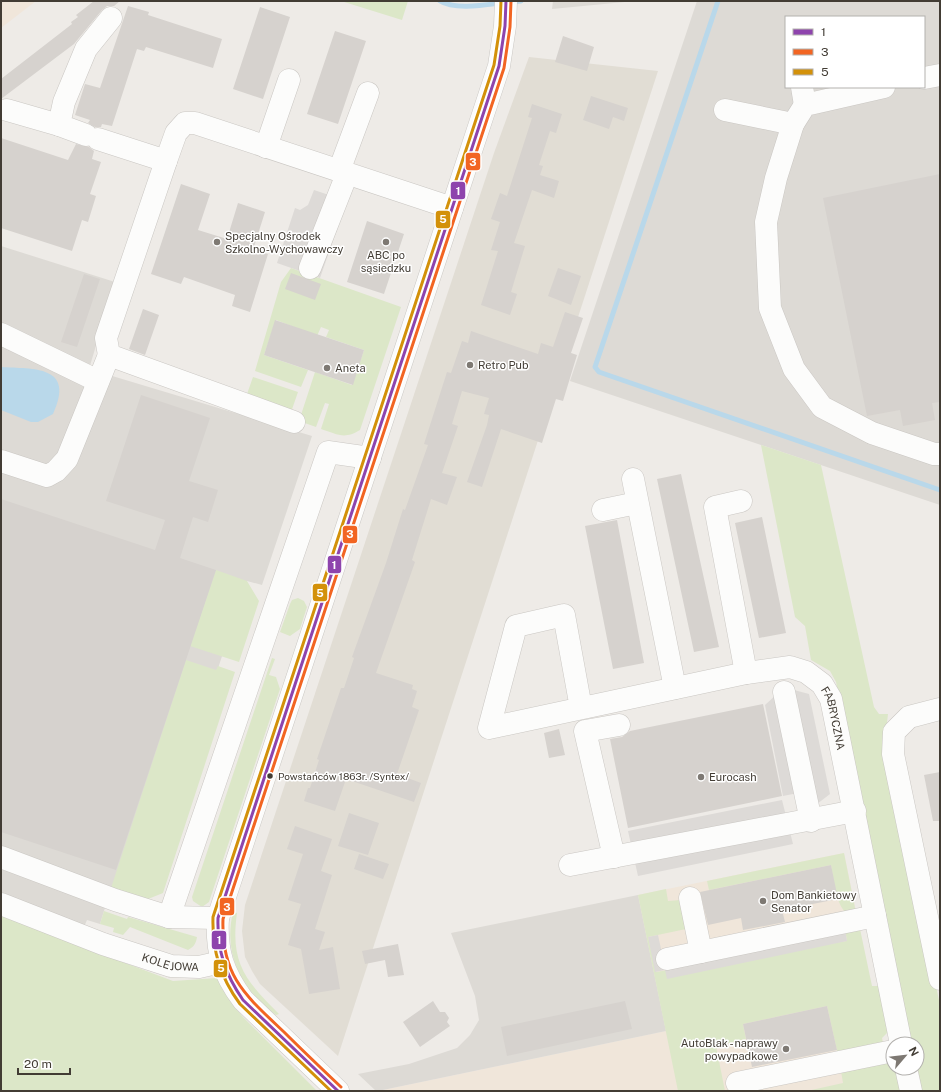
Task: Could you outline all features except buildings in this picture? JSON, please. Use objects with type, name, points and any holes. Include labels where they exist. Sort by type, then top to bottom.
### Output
[{"type":"street","points":[[338,1091],[243,1000],[233,987],[222,962],[217,941],[218,918],[499,66],[506,10]]},
{"type":"street","points":[[59,125],[64,102],[86,49],[111,18]]},
{"type":"street","points":[[925,78],[940,75]]},
{"type":"street","points":[[266,147],[289,80]]},
{"type":"street","points":[[875,88],[804,96],[793,124],[776,178],[766,222],[770,308],[794,369],[822,407],[872,433],[934,454],[940,454]]},
{"type":"street","points":[[310,268],[368,93]]},
{"type":"street","points":[[7,110],[59,125],[166,161]]},
{"type":"street","points":[[725,110],[793,124]]},
{"type":"street","points":[[1,461],[47,476],[56,471],[67,459],[110,355],[106,338],[176,132],[185,122],[195,123],[452,208]]},
{"type":"street","points":[[1,334],[98,381]]},
{"type":"street","points":[[110,355],[294,422]]},
{"type":"street","points":[[169,917],[328,452],[370,458]]},
{"type":"street","points":[[632,478],[676,688]]},
{"type":"street","points":[[741,501],[715,508],[746,673]]},
{"type":"street","points":[[603,510],[637,503]]},
{"type":"street","name":"FABRYCZNA","points":[[581,708],[564,615],[516,626],[489,728],[746,673],[790,667],[806,672],[822,684],[831,699],[855,811],[899,1036]]},
{"type":"street","points":[[784,692],[811,821]]},
{"type":"street","points":[[939,973],[893,754],[894,732],[909,717],[940,709]]},
{"type":"street","points":[[614,857],[585,731],[619,725]]},
{"type":"street","points":[[570,866],[811,821],[855,811]]},
{"type":"street","points":[[1,857],[115,900],[169,917],[218,918]]},
{"type":"street","points":[[690,898],[701,952]]},
{"type":"street","name":"KOLEJOWA","points":[[1,904],[103,944],[171,966],[199,967],[222,962]]},
{"type":"street","points":[[666,959],[875,916]]},
{"type":"street","points":[[736,1083],[885,1053]]},
{"type":"street","points":[[908,1076],[911,1091]]},
{"type":"shaded area","points":[[1,1],[36,1],[1,28]]},
{"type":"shaded area","points":[[553,1],[635,1],[552,9]]},
{"type":"shaded area","points":[[697,1],[940,1],[940,505],[570,381]]},
{"type":"shaded area","points":[[529,57],[658,71],[338,1056],[260,984],[245,957],[242,931],[245,905],[494,153]]},
{"type":"shaded area","points":[[314,190],[347,201],[320,278],[277,263],[295,208],[300,210],[308,205]]},
{"type":"shaded area","points":[[1,246],[115,282],[89,369],[312,436],[262,585],[247,581],[142,897],[111,888],[100,924],[87,920],[83,929],[1,896]]},
{"type":"shaded area","points":[[794,690],[809,694],[830,794],[817,804]]},
{"type":"shaded area","points":[[777,694],[798,793],[783,796],[765,705]]},
{"type":"shaded area","points":[[782,800],[793,844],[638,876],[628,831]]},
{"type":"shaded area","points":[[844,853],[885,1052],[885,1076],[890,1076],[893,1091],[378,1091],[666,1031],[638,895]]},
{"type":"shaded area","points":[[638,895],[666,1031],[378,1091],[376,1091],[358,1074],[409,1064],[457,1048],[470,1035],[479,1020],[475,996],[451,933]]},
{"type":"shaded area","points":[[845,929],[847,941],[667,979],[665,970],[655,972],[648,937],[658,935],[665,967]]},
{"type":"green space","points":[[341,1],[408,1],[402,20]]},
{"type":"green space","points":[[291,268],[401,307],[360,430],[349,435],[340,435],[321,429],[329,404],[325,403],[316,427],[299,421],[315,372],[352,385],[364,350],[326,337],[329,330],[321,327],[317,336],[276,320],[264,355],[308,370],[301,387],[255,371],[281,282]]},
{"type":"green space","points":[[253,377],[298,392],[289,418],[247,394]]},
{"type":"green space","points":[[761,445],[821,465],[874,707],[879,714],[888,714],[885,740],[890,768],[940,1005],[940,1091],[921,1091],[918,1076],[925,1076],[925,1036],[909,1036],[836,682],[830,671],[811,660],[805,626],[795,617]]},
{"type":"green space","points":[[216,570],[247,581],[259,601],[239,662],[190,646]]},
{"type":"green space","points":[[298,598],[304,601],[307,607],[300,629],[290,636],[280,632],[292,600]]},
{"type":"green space","points":[[272,658],[275,659],[269,675],[276,677],[280,689],[209,902],[202,907],[193,901],[192,897]]},
{"type":"green space","points":[[186,660],[216,670],[218,666],[235,672],[163,893],[148,899],[111,888]]},
{"type":"green space","points":[[844,853],[856,913],[847,914],[840,904],[837,898],[831,865],[709,890],[707,881]]},
{"type":"green space","points":[[666,889],[668,901],[681,900],[686,929],[648,937],[656,972],[847,941],[845,929],[860,929],[872,986],[883,986],[889,1027],[887,1033],[882,1038],[883,1045],[838,1055],[827,1006],[743,1024],[746,1039],[716,1046],[725,1091],[678,1091],[638,895]]},
{"type":"green space","points":[[104,911],[127,919],[128,917],[197,937],[196,941],[188,950],[130,927],[123,935],[113,932],[114,928],[100,924]]},
{"type":"green space","points":[[233,912],[237,913],[235,930],[236,945],[238,958],[243,970],[257,991],[279,1014],[276,1015],[253,994],[244,982],[238,970],[233,956],[231,942]]},
{"type":"green space","points":[[1,916],[173,981],[217,978],[232,1004],[243,1017],[317,1091],[1,1091]]},
{"type":"green space","points":[[885,1062],[885,1076],[900,1076],[904,1091],[807,1091],[843,1083],[841,1071]]},
{"type":"water","points":[[1,367],[38,370],[48,373],[55,378],[59,386],[59,398],[53,414],[38,422],[31,422],[1,410]]},
{"type":"waterway","points":[[440,1],[446,4],[461,6],[479,6],[502,3]]},
{"type":"waterway","points":[[512,2],[521,1]]},
{"type":"waterway","points":[[718,1],[595,367],[599,372],[940,490]]},
{"type":"transit line","name":"5","points":[[331,1091],[240,1004],[233,994],[222,973],[216,952],[213,917],[494,65],[500,26],[501,1]]},
{"type":"transit line","name":"1","points":[[338,1091],[243,1000],[231,981],[223,961],[219,941],[218,918],[499,66],[505,26],[506,1]]},
{"type":"transit line","name":"3","points":[[341,1087],[258,1007],[238,983],[226,956],[223,939],[223,919],[504,68],[510,27],[511,1]]},
{"type":"place","name":"Specjalny Ośrodek Szkolno-Wychowawczy","points":[[217,242]]},
{"type":"place","name":"ABC po sąsiedzku","points":[[386,242]]},
{"type":"place","name":"Retro Pub","points":[[470,365]]},
{"type":"place","name":"Aneta","points":[[327,368]]},
{"type":"place","name":"Powstańców 1863r. /Syntex/","points":[[270,776]]},
{"type":"place","name":"Eurocash","points":[[701,777]]},
{"type":"place","name":"Dom Bankietowy Senator","points":[[763,901]]},
{"type":"place","name":"AutoBlak - naprawy powypadkowe","points":[[786,1049]]}]
